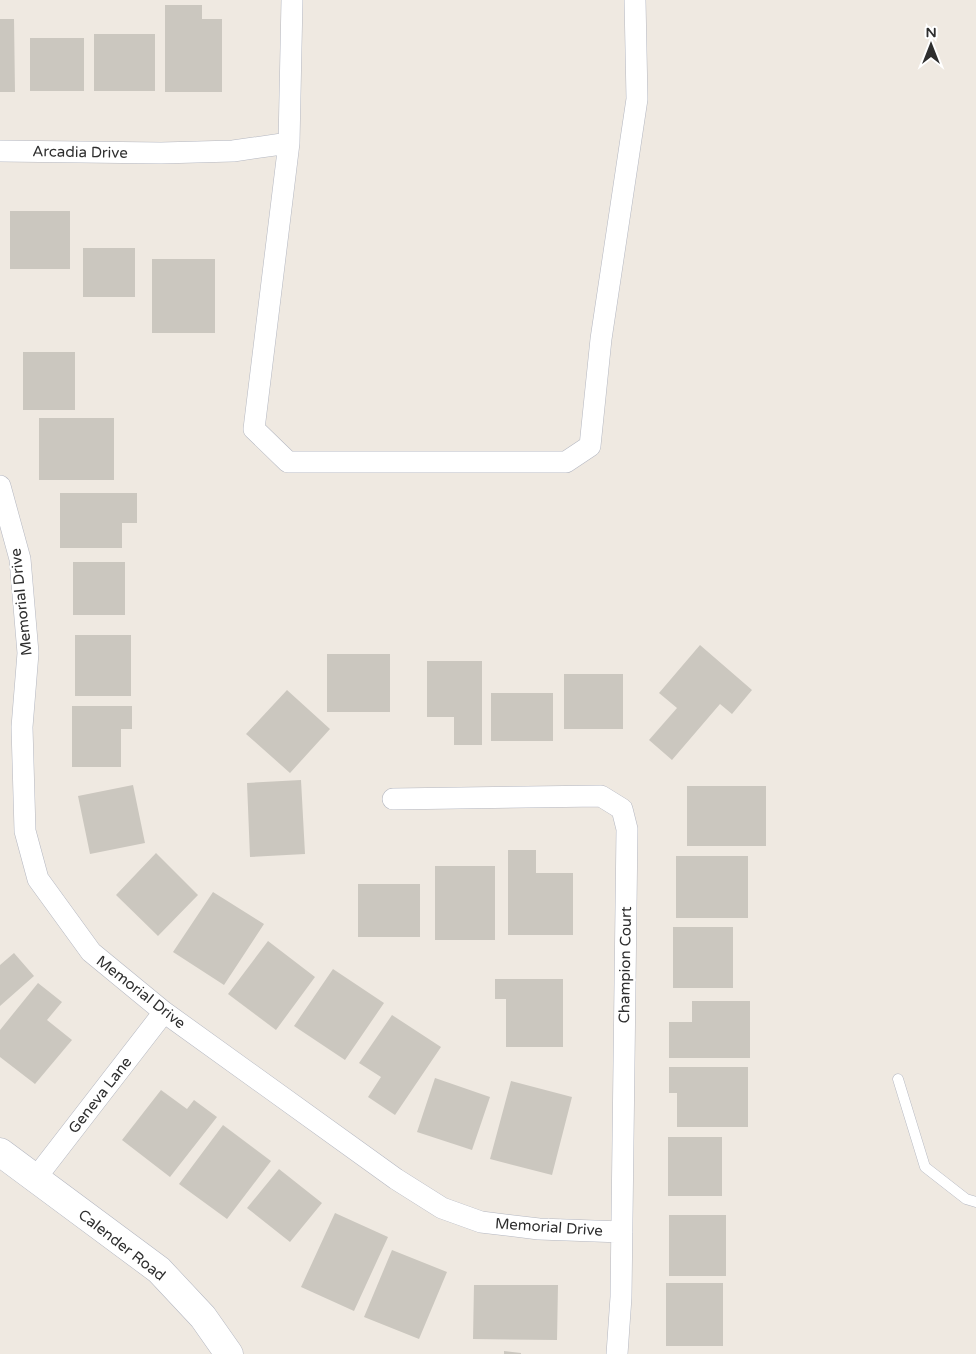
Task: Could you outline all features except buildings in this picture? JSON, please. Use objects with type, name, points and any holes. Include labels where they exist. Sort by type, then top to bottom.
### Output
[{"type":"street","points":[[292,0],[288,142],[254,429],[288,462],[566,462],[590,446],[601,339],[636,99],[635,0]]},
{"type":"street","name":"Arcadia Drive","points":[[0,151],[161,153],[233,151],[288,142]]},
{"type":"street","name":"Memorial Drive","points":[[0,486],[20,558],[28,653],[22,727],[25,831],[38,879],[91,952],[164,1012],[396,1179],[442,1208],[481,1222],[539,1229],[622,1232]]},
{"type":"street","name":"Champion Court","points":[[393,799],[601,796],[622,808],[627,829],[621,1297],[617,1354]]},
{"type":"street","name":"Geneva Lane","points":[[35,1178],[164,1012]]},
{"type":"street","name":"Calender Road","points":[[0,1152],[159,1270],[203,1317],[229,1354]]},
{"type":"lane","points":[[898,1079],[925,1167],[966,1199],[976,1202]]}]
